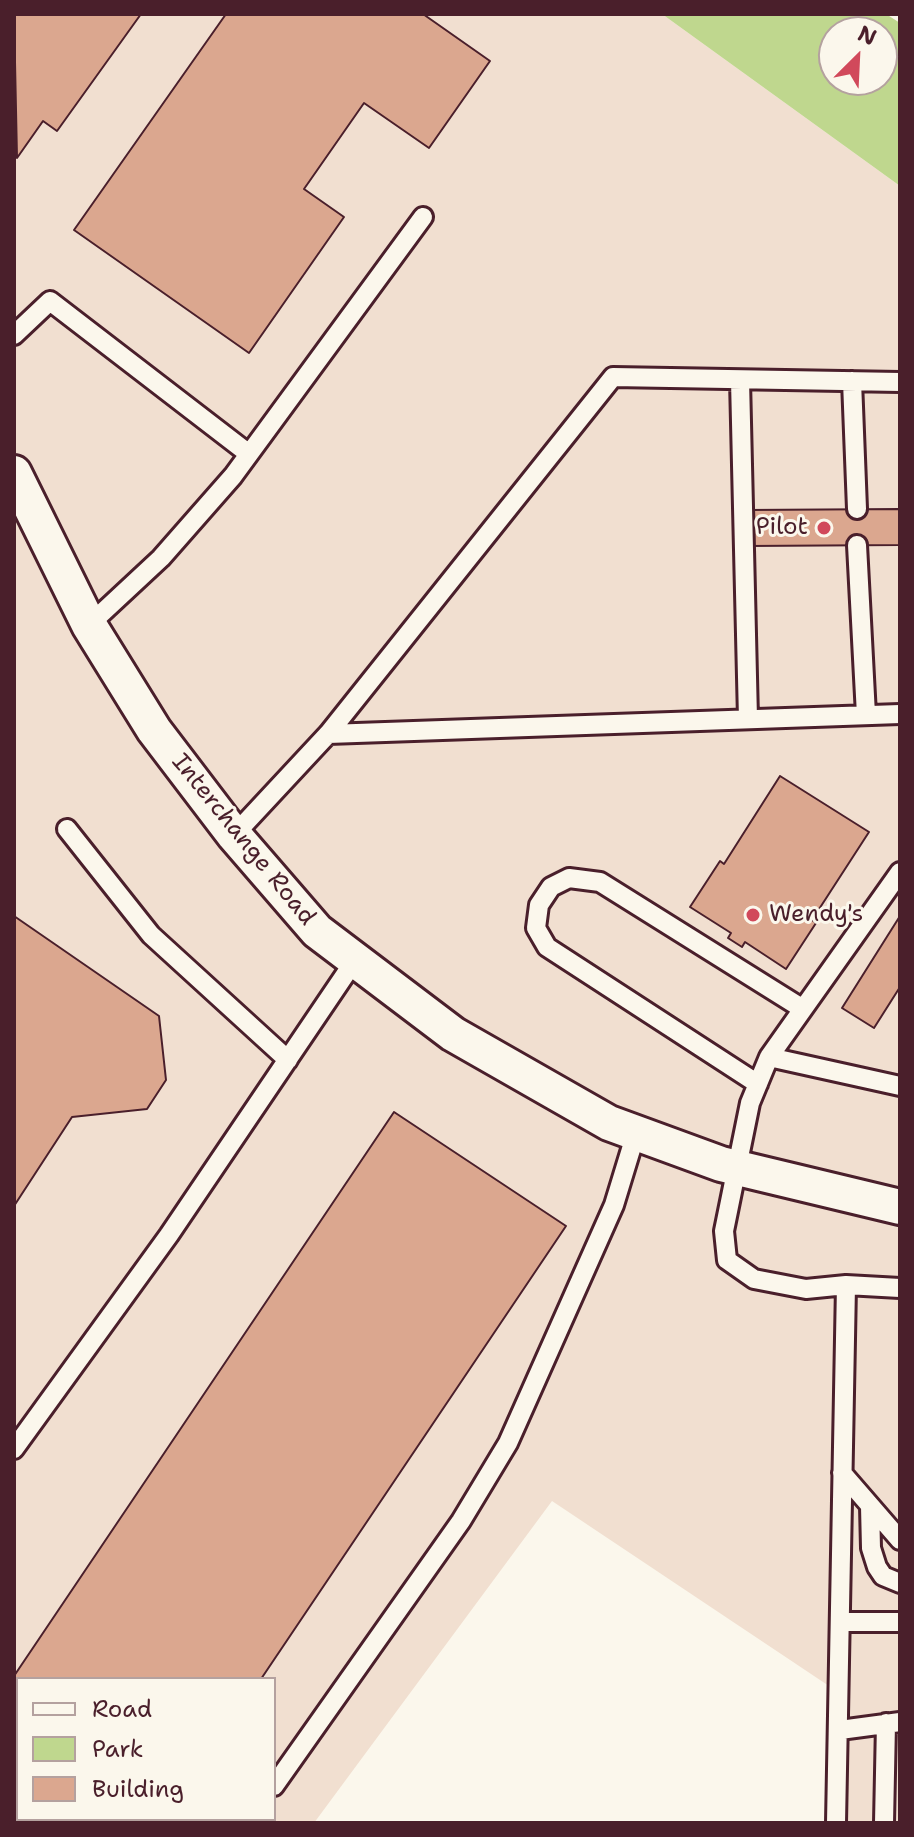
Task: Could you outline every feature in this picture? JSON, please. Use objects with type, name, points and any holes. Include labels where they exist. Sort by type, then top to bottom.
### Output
[{"type":"street","name":"Interchange Road","points":[[14,473],[89,625],[154,730],[234,835],[317,931],[453,1034],[609,1123],[736,1168],[900,1207]]},
{"type":"lane","points":[[89,625],[161,558],[249,454],[423,217]]},
{"type":"lane","points":[[14,335],[50,301],[249,454]]},
{"type":"lane","points":[[234,835],[328,734],[613,377],[900,382]]},
{"type":"lane","points":[[740,380],[748,719]]},
{"type":"lane","points":[[852,381],[857,509]]},
{"type":"lane","points":[[857,545],[866,715]]},
{"type":"lane","points":[[328,734],[900,714]]},
{"type":"lane","points":[[67,829],[151,935],[288,1060]]},
{"type":"lane","points":[[900,872],[769,1057],[750,1103],[724,1231],[727,1260],[754,1279],[806,1289],[846,1285],[900,1288]]},
{"type":"lane","points":[[758,1084],[547,947],[536,928],[539,905],[551,887],[569,878],[600,882],[803,1009]]},
{"type":"lane","points":[[14,1449],[169,1235],[355,960]]},
{"type":"lane","points":[[769,1057],[900,1086]]},
{"type":"lane","points":[[276,1783],[461,1521],[508,1443],[614,1205],[636,1133]]},
{"type":"lane","points":[[836,1823],[846,1285]]},
{"type":"lane","points":[[842,1473],[900,1540]]},
{"type":"lane","points":[[870,1506],[871,1548],[877,1567],[883,1576],[900,1583]]},
{"type":"lane","points":[[841,1622],[900,1622]]},
{"type":"lane","points":[[840,1730],[893,1723],[884,1823]]},
{"type":"shaded area","points":[[14,14],[662,14],[900,186],[900,1823],[825,1823],[832,1688],[552,1501],[314,1823],[14,1823]]},
{"type":"green space","points":[[662,14],[889,16],[818,16],[818,96],[898,96],[900,23],[900,186]]},
{"type":"building","points":[[14,14],[141,14],[57,131],[43,121],[17,158]]},
{"type":"building","points":[[226,14],[423,14],[490,61],[429,148],[364,103],[304,189],[344,217],[249,353],[74,230]]},
{"type":"building","name":"Pilot","points":[[900,509],[900,545],[748,546],[747,510]]},
{"type":"building","points":[[780,776],[869,832],[812,920],[816,923],[786,969],[745,942],[742,947],[728,938],[731,933],[690,907],[720,861],[724,864]]},
{"type":"building","points":[[14,916],[159,1016],[166,1080],[147,1109],[72,1117],[14,1206]]},
{"type":"building","points":[[900,916],[900,987],[874,1028],[842,1008]]},
{"type":"building","points":[[394,1112],[566,1226],[262,1677],[16,1677],[16,1821],[164,1823],[14,1823],[14,1676]]},
{"type":"place","name":"Pilot","points":[[824,528]]},
{"type":"place","name":"Wendy's","points":[[753,915]]}]
